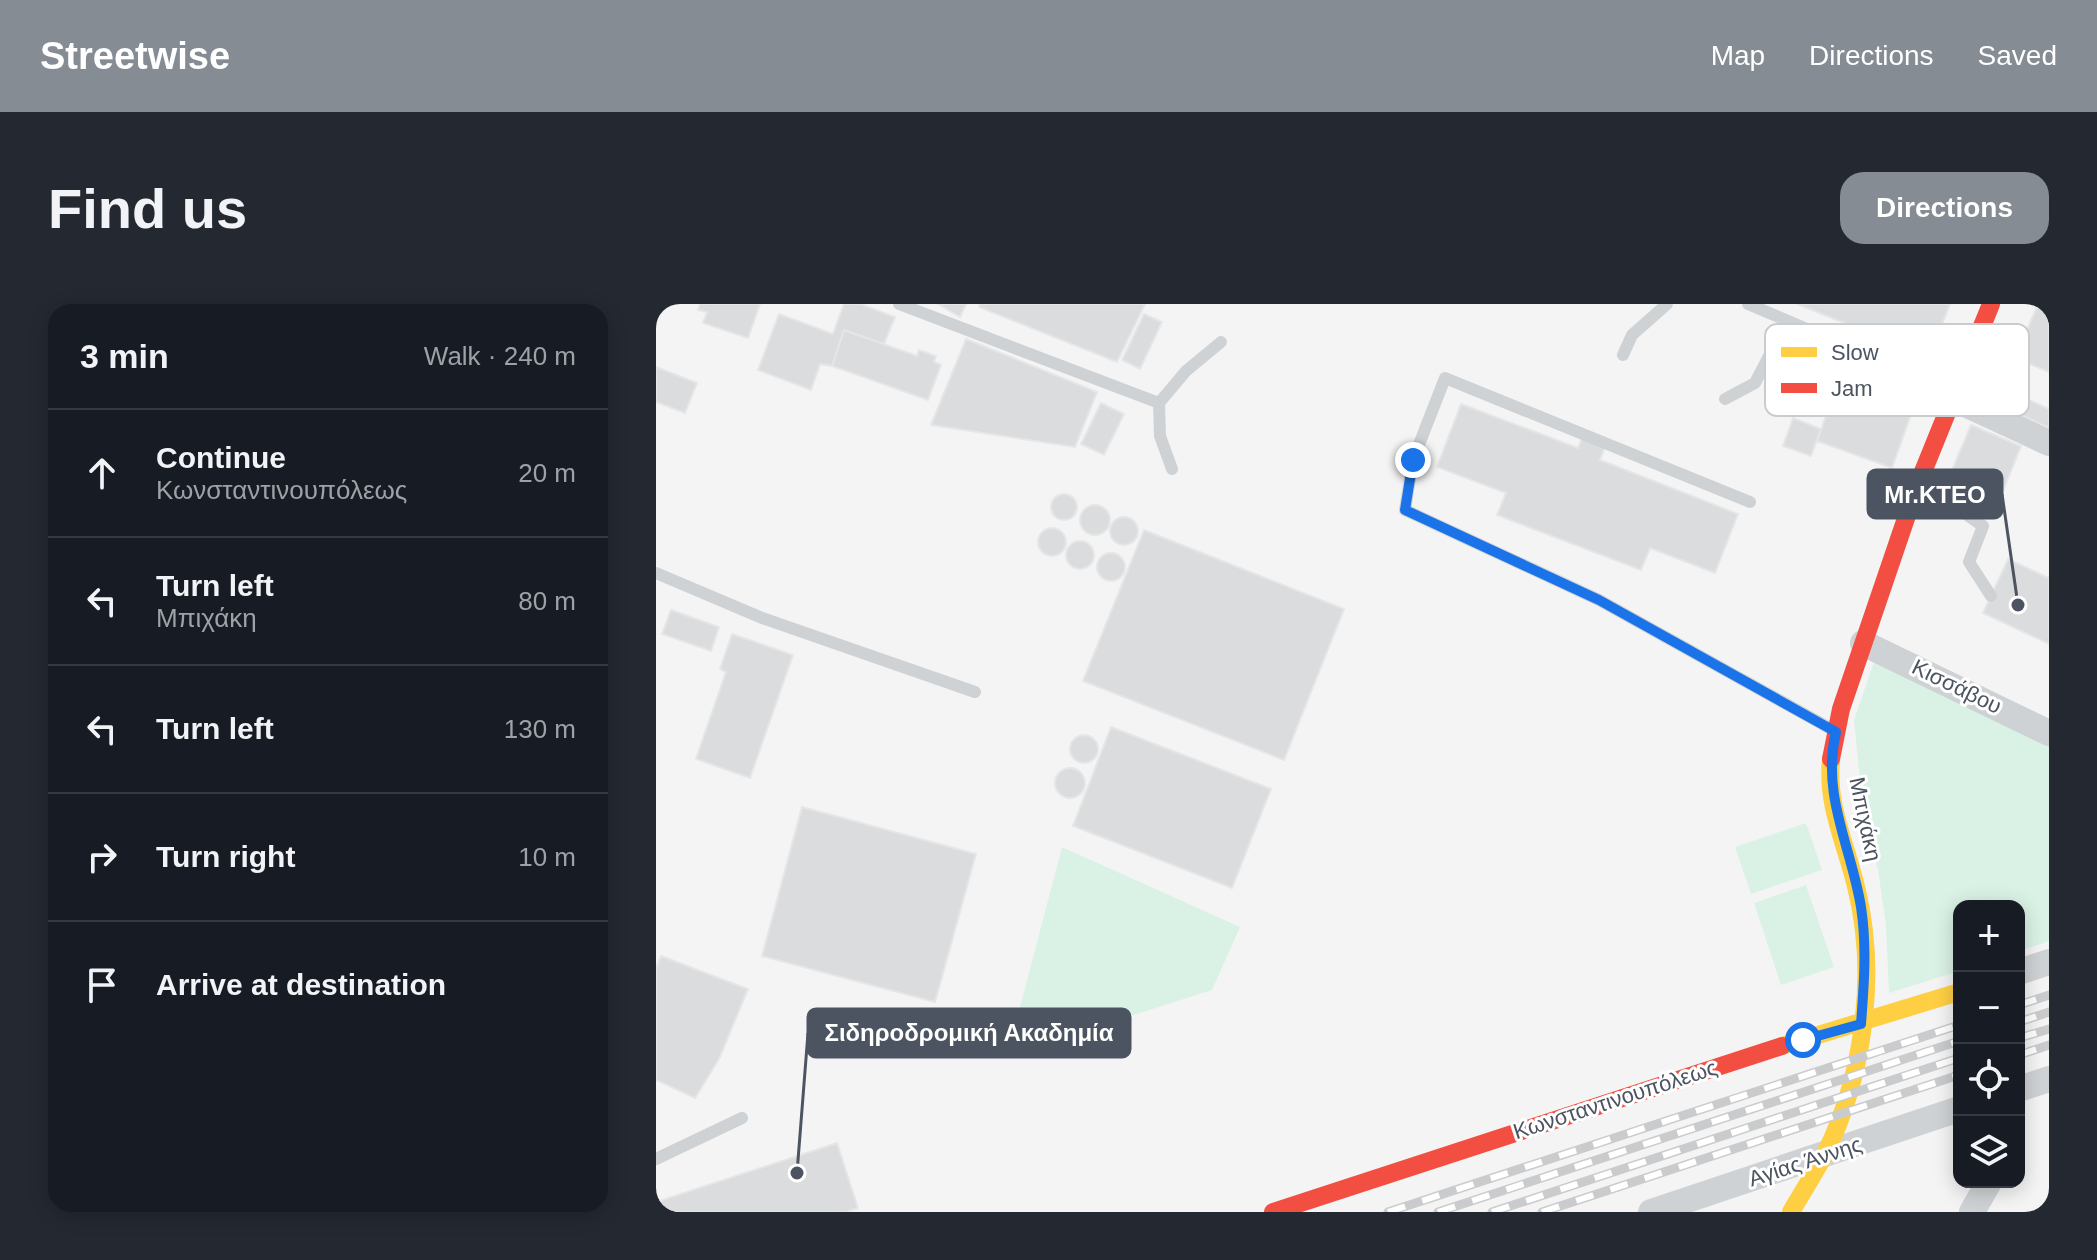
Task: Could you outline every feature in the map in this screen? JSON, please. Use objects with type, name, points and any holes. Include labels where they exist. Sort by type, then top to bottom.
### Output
[{"type":"street","name":"Μπιχάκη","points":[[1983,324],[1991,304]]},
{"type":"street","name":"Μπιχάκη","points":[[1791,1212],[1825,1154],[1851,1082],[1861,1024],[1864,933],[1858,895],[1834,810],[1830,777],[1836,732],[1863,643],[1945,416]]},
{"type":"street","points":[[1995,416],[2049,443]]},
{"type":"street","name":"Κισσάβου","points":[[1863,643],[2049,733]]},
{"type":"street","points":[[2025,970],[2049,962]]},
{"type":"street","name":"Κωνσταντινουπόλεως","points":[[1273,1212],[1680,1077],[1953,994]]},
{"type":"street","points":[[2025,1089],[2049,1079]]},
{"type":"street","name":"Αγίας Άννης","points":[[1663,1210],[1953,1111]]},
{"type":"street","points":[[1972,1212],[1986,1188]]},
{"type":"lane","points":[[899,304],[1159,403]]},
{"type":"lane","points":[[1623,355],[1632,335],[1667,304]]},
{"type":"lane","points":[[1748,304],[1794,324]]},
{"type":"lane","points":[[1172,469],[1160,436],[1159,403],[1186,371],[1221,342]]},
{"type":"lane","points":[[1725,399],[1755,383],[1765,364]]},
{"type":"lane","points":[[1750,502],[1445,378],[1413,460],[1405,510],[1599,600],[1836,732]]},
{"type":"lane","points":[[1916,489],[1953,505],[1983,526],[1969,562],[1991,596]]},
{"type":"lane","points":[[656,573],[762,618],[975,692]]},
{"type":"lane","points":[[656,1159],[742,1118]]},
{"type":"green space","points":[[1875,659],[2049,743],[2049,941],[2025,949],[2025,900],[1953,900],[1953,973],[1889,993],[1886,925],[1878,870],[1863,810],[1854,720]]},
{"type":"green space","points":[[1806,823],[1822,870],[1751,894],[1735,847]]},
{"type":"green space","points":[[1062,847],[1240,927],[1212,990],[1027,1049],[1019,1011]]},
{"type":"green space","points":[[1806,885],[1834,967],[1781,985],[1754,903]]},
{"type":"building","points":[[700,304],[760,304],[748,338],[703,323],[707,312],[698,310]]},
{"type":"building","points":[[844,304],[860,304],[895,317],[884,344],[844,330],[832,366],[820,364],[811,390],[758,370],[779,314],[833,334]]},
{"type":"building","points":[[938,304],[966,304],[960,317]]},
{"type":"building","points":[[980,304],[1145,304],[1117,362],[979,307]]},
{"type":"building","points":[[1797,304],[1950,304],[1942,324],[1847,324]]},
{"type":"building","points":[[2038,304],[2049,304],[2049,372],[2029,364],[2029,325]]},
{"type":"building","points":[[1144,314],[1162,322],[1140,369],[1122,360]]},
{"type":"building","points":[[844,330],[917,356],[919,350],[936,356],[934,362],[941,365],[928,400],[832,366]]},
{"type":"building","points":[[966,339],[1097,392],[1075,447],[931,425]]},
{"type":"building","points":[[656,367],[697,383],[685,413],[656,402]]},
{"type":"building","points":[[2029,400],[2049,409],[2049,428],[2023,416],[2029,416]]},
{"type":"building","points":[[1101,403],[1124,414],[1104,455],[1081,444]]},
{"type":"building","points":[[1461,404],[1578,448],[1582,438],[1605,447],[1600,460],[1738,514],[1715,573],[1650,548],[1641,570],[1497,515],[1506,493],[1437,467]]},
{"type":"building","points":[[1826,416],[1910,416],[1892,468],[1817,441]]},
{"type":"building","points":[[1793,418],[1821,429],[1811,456],[1783,446]]},
{"type":"building","points":[[1971,425],[2021,446],[2003,491],[1952,470]]},
{"type":"building","points":[[1064,494],[1074,497],[1077,507],[1074,517],[1064,520],[1054,517],[1051,507],[1054,497]]},
{"type":"building","points":[[1095,505],[1106,509],[1110,520],[1106,531],[1095,535],[1084,531],[1080,520],[1084,509]]},
{"type":"building","points":[[1124,517],[1134,521],[1138,531],[1134,541],[1124,545],[1114,541],[1110,531],[1114,521]]},
{"type":"building","points":[[1052,528],[1062,532],[1066,542],[1062,552],[1052,556],[1042,552],[1038,542],[1042,532]]},
{"type":"building","points":[[1144,530],[1344,609],[1284,760],[1083,681]]},
{"type":"building","points":[[1080,541],[1090,545],[1094,555],[1090,565],[1080,569],[1070,565],[1066,555],[1070,545]]},
{"type":"building","points":[[1111,553],[1121,557],[1125,567],[1121,577],[1111,581],[1101,577],[1097,567],[1101,557]]},
{"type":"building","points":[[2008,559],[2049,578],[2049,644],[1983,613]]},
{"type":"building","points":[[671,610],[719,627],[711,651],[662,634]]},
{"type":"building","points":[[732,634],[793,655],[750,778],[696,759],[726,672],[720,669]]},
{"type":"building","points":[[1111,727],[1271,789],[1232,888],[1073,826]]},
{"type":"building","points":[[1084,735],[1094,739],[1098,749],[1094,759],[1084,763],[1074,759],[1070,749],[1074,739]]},
{"type":"building","points":[[1070,768],[1081,772],[1085,783],[1081,794],[1070,798],[1059,794],[1055,783],[1059,772]]},
{"type":"building","points":[[802,807],[976,854],[935,1002],[762,956]]},
{"type":"building","points":[[661,956],[748,989],[719,1059],[695,1098],[656,1080],[656,968]]},
{"type":"building","points":[[837,1143],[858,1208],[845,1212],[656,1212],[656,1202]]},
{"type":"railway","points":[[2025,1003],[2049,995]]},
{"type":"railway","points":[[2025,1020],[2049,1012]]},
{"type":"railway","points":[[1388,1212],[1953,1027]]},
{"type":"railway","points":[[2025,1036],[2049,1029]]},
{"type":"railway","points":[[1438,1212],[1953,1043]]},
{"type":"railway","points":[[2025,1053],[2049,1045]]},
{"type":"railway","points":[[1492,1212],[1953,1060]]},
{"type":"railway","points":[[1542,1212],[1953,1077]]},
{"type":"traffic: slow","points":[[1791,1212],[1824,1156],[1844,1108],[1860,1047],[1864,1016],[1866,953],[1863,921],[1834,810],[1831,759]]},
{"type":"traffic: slow","points":[[1782,1046],[1953,994]]},
{"type":"traffic: jam","points":[[1983,324],[1991,304]]},
{"type":"traffic: jam","points":[[1831,759],[1841,709],[1916,489],[1946,416]]},
{"type":"traffic: jam","points":[[1273,1212],[1782,1046]]},
{"type":"place","name":"Mr.KTEO","points":[[2018,605]]},
{"type":"place","name":"Σιδηροδρομική Ακαδημία","points":[[797,1173]]},
{"type":"route","points":[[1413,460],[1405,510],[1446,532],[1599,600],[1836,732],[1830,777],[1834,810],[1861,906],[1864,933],[1861,1024],[1803,1040]]}]
